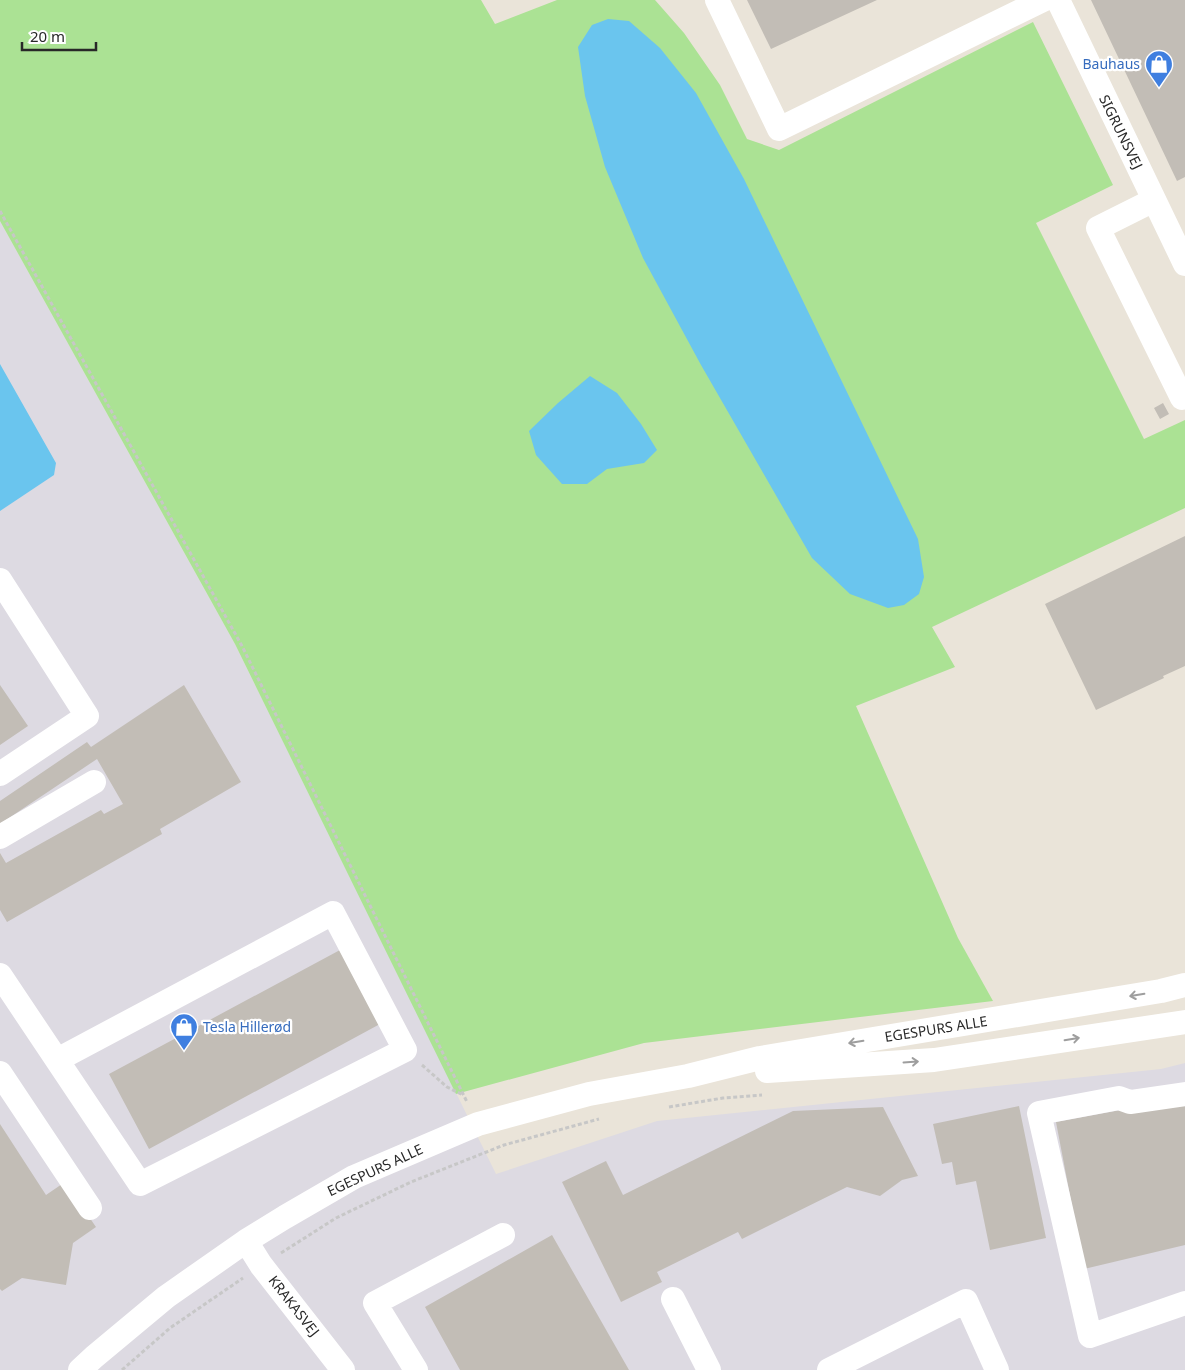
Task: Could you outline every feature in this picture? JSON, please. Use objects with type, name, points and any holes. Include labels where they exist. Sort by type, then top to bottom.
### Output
[{"type":"street","points":[[717,0],[779,129],[1043,0]]},
{"type":"street","name":"SIGRUNSVEJ","points":[[1058,0],[1185,264]]},
{"type":"street","points":[[1154,200],[1098,228],[1182,398],[1185,397]]},
{"type":"street","points":[[0,580],[87,716],[0,774]]},
{"type":"street","points":[[0,837],[94,782]]},
{"type":"street","points":[[0,975],[140,1184],[405,1050],[333,912],[57,1060]]},
{"type":"street","name":"EGESPURS ALLE","points":[[80,1370],[166,1297],[285,1216],[354,1177],[478,1124],[589,1094],[688,1076],[760,1058],[1161,991],[1185,985]]},
{"type":"street","name":"EGESPURS ALLE","points":[[688,1076],[934,1060],[1185,1022]]},
{"type":"street","points":[[0,1073],[90,1208]]},
{"type":"street","points":[[1185,1094],[1130,1102],[1119,1098],[1039,1114],[1090,1336],[1185,1303]]},
{"type":"street","points":[[416,1370],[375,1303],[503,1235]]},
{"type":"street","name":"KRAKASVEJ","points":[[246,1241],[262,1265],[343,1370]]},
{"type":"street","points":[[673,1298],[709,1370]]},
{"type":"street","points":[[829,1370],[966,1301],[997,1370]]},
{"type":"path","points":[[0,211],[242,646],[478,1124]]},
{"type":"path","points":[[405,1050],[448,1087],[463,1096]]},
{"type":"path","points":[[666,1107],[723,1098],[763,1095]]},
{"type":"path","points":[[122,1370],[170,1328],[262,1265],[336,1218],[412,1182],[504,1145],[601,1118]]},
{"type":"shaded area","points":[[0,221],[235,644],[496,1174],[657,1121],[1161,1069],[1185,1063],[1185,1370],[0,1370]]},
{"type":"green space","points":[[0,0],[481,0],[495,24],[557,0],[655,0],[684,33],[720,85],[747,139],[779,150],[1033,22],[1113,185],[1036,223],[1144,439],[1185,420],[1185,508],[932,627],[955,667],[856,706],[958,938],[993,1001],[644,1043],[456,1094],[235,644],[0,221]]},
{"type":"water","points":[[608,19],[629,21],[660,48],[696,93],[744,179],[918,539],[924,577],[919,594],[904,605],[888,608],[850,594],[812,558],[701,365],[643,258],[605,167],[585,96],[578,47],[592,25]]},
{"type":"water","points":[[0,364],[56,463],[54,475],[0,511]]},
{"type":"water","points":[[590,376],[617,393],[641,424],[657,450],[644,463],[607,469],[587,484],[562,484],[536,455],[529,431]]},
{"type":"building","points":[[747,0],[877,0],[771,49]]},
{"type":"building","name":"Bauhaus","points":[[1091,0],[1185,0],[1185,177],[1177,181]]},
{"type":"building","points":[[1163,403],[1169,414],[1160,419],[1154,408]]},
{"type":"building","points":[[1185,536],[1185,666],[1096,710],[1045,604]]},
{"type":"building","points":[[0,685],[28,726],[0,745]]},
{"type":"building","points":[[184,685],[241,782],[160,829],[162,834],[7,922],[0,910],[0,853],[6,863],[101,810],[104,814],[123,804],[97,759],[0,824],[0,801],[87,742],[91,747]]},
{"type":"building","points":[[340,950],[380,1024],[149,1149],[109,1074]]},
{"type":"building","points":[[1185,1098],[1185,1245],[1084,1269],[1056,1122]]},
{"type":"building","points":[[1019,1106],[1046,1238],[990,1250],[976,1181],[956,1185],[952,1162],[942,1164],[933,1124]]},
{"type":"building","points":[[883,1107],[918,1176],[902,1180],[880,1196],[847,1187],[742,1239],[738,1232],[657,1272],[662,1282],[621,1302],[562,1182],[606,1161],[623,1195],[793,1111]]},
{"type":"building","points":[[0,1124],[46,1195],[65,1182],[96,1227],[73,1243],[66,1285],[22,1278],[2,1291],[0,1289]]},
{"type":"building","points":[[552,1235],[629,1370],[460,1370],[425,1307]]},
{"type":"place","name":"Bauhaus","points":[[1159,88]]},
{"type":"place","name":"Tesla Hillerød","points":[[184,1051]]}]
